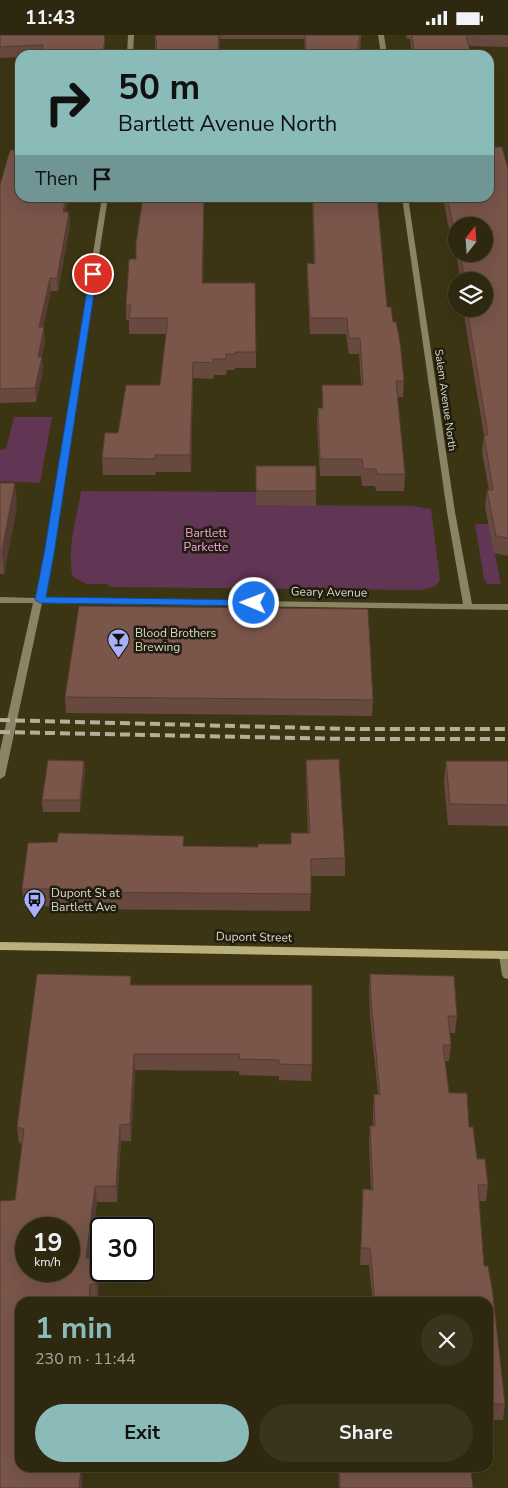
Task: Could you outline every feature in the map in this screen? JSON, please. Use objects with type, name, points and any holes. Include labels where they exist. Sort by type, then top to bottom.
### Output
[{"type":"main road","name":"Dupont Street","points":[[0,946],[507,955]]},
{"type":"street","points":[[130,50],[132,35]]},
{"type":"street","points":[[381,35],[383,50]]},
{"type":"street","points":[[0,776],[49,554],[104,202]]},
{"type":"street","name":"Salem Avenue North","points":[[406,202],[468,606]]},
{"type":"street","name":"Geary Avenue","points":[[0,600],[508,607]]},
{"type":"street","points":[[507,955],[508,975]]},
{"type":"green space","points":[[14,417],[52,417],[40,483],[0,481],[0,450],[6,449]]},
{"type":"green space","name":"Bartlett Parkette","points":[[81,491],[256,492],[256,505],[412,506],[431,509],[440,580],[435,586],[423,590],[109,587],[108,584],[87,584],[73,577],[71,567],[71,546]]},
{"type":"green space","points":[[475,524],[489,524],[501,584],[487,584],[484,579]]},
{"type":"building","points":[[0,35],[104,35],[105,40],[103,50],[42,50],[43,45],[0,47]]},
{"type":"building","points":[[156,35],[219,35],[218,50],[156,50],[157,40],[155,40]]},
{"type":"building","points":[[305,35],[359,35],[359,50],[306,50]]},
{"type":"building","points":[[412,35],[466,35],[470,50],[414,50]]},
{"type":"building","points":[[494,142],[495,147],[502,147],[508,169],[508,538],[496,536],[487,490],[493,490],[484,435],[488,435],[468,317],[493,317],[493,272],[463,272],[462,263],[493,262],[493,217],[451,217],[448,202],[494,202]]},
{"type":"building","points":[[10,150],[15,150],[15,202],[65,202],[63,212],[69,212],[57,278],[50,278],[39,327],[44,327],[38,357],[42,357],[35,388],[0,389],[0,185]]},
{"type":"building","points":[[142,202],[204,202],[202,283],[255,283],[256,352],[226,354],[226,359],[213,359],[213,363],[193,362],[190,455],[155,455],[155,459],[102,458],[105,433],[118,433],[126,385],[160,385],[168,318],[129,318],[131,305],[126,305],[129,259],[136,259],[136,243]]},
{"type":"building","points":[[313,202],[377,202],[387,307],[391,307],[393,322],[396,322],[404,381],[396,381],[405,474],[377,474],[376,469],[363,469],[362,459],[320,459],[318,408],[323,408],[322,385],[363,385],[360,338],[349,338],[347,318],[310,318],[307,263],[315,264]]},
{"type":"building","points":[[256,466],[316,466],[316,491],[256,491]]},
{"type":"building","points":[[0,483],[15,483],[2,550],[0,550]]},
{"type":"building","points":[[79,606],[368,609],[373,700],[65,697]]},
{"type":"building","points":[[339,759],[345,858],[311,859],[311,894],[62,892],[63,889],[22,889],[28,843],[57,842],[59,833],[184,836],[183,846],[258,847],[258,844],[291,844],[291,833],[310,833],[306,760]]},
{"type":"building","points":[[48,760],[84,761],[80,800],[42,800]]},
{"type":"building","points":[[446,761],[508,761],[508,805],[450,804]]},
{"type":"building","points":[[37,974],[131,976],[130,985],[312,985],[312,1065],[279,1064],[279,1060],[239,1059],[240,1054],[134,1054],[130,1124],[120,1125],[116,1186],[95,1186],[86,1258],[90,1258],[90,1282],[96,1282],[96,1284],[90,1284],[89,1297],[15,1297],[15,1472],[81,1472],[79,1488],[0,1488],[0,1201],[15,1200],[24,1129],[17,1127]]},
{"type":"building","points":[[370,974],[454,976],[457,1016],[448,1016],[451,1045],[443,1045],[449,1093],[467,1093],[469,1127],[473,1127],[477,1159],[485,1159],[488,1185],[478,1185],[484,1266],[488,1266],[493,1295],[505,1404],[493,1404],[493,1297],[374,1297],[370,1248],[361,1248],[363,1189],[373,1190],[370,1126],[375,1126],[374,1094],[380,1095]]},
{"type":"building","points":[[339,1472],[471,1472],[473,1488],[340,1488]]},
{"type":"railway","points":[[0,720],[351,729],[508,729]]},
{"type":"railway","points":[[0,732],[347,739],[508,739]]},
{"type":"place","name":"Blood Brothers Brewing","points":[[119,659]]},
{"type":"place","name":"Dupont St at Bartlett Ave","points":[[35,919]]},
{"type":"route","points":[[93,274],[49,554],[40,600],[254,603]]}]
